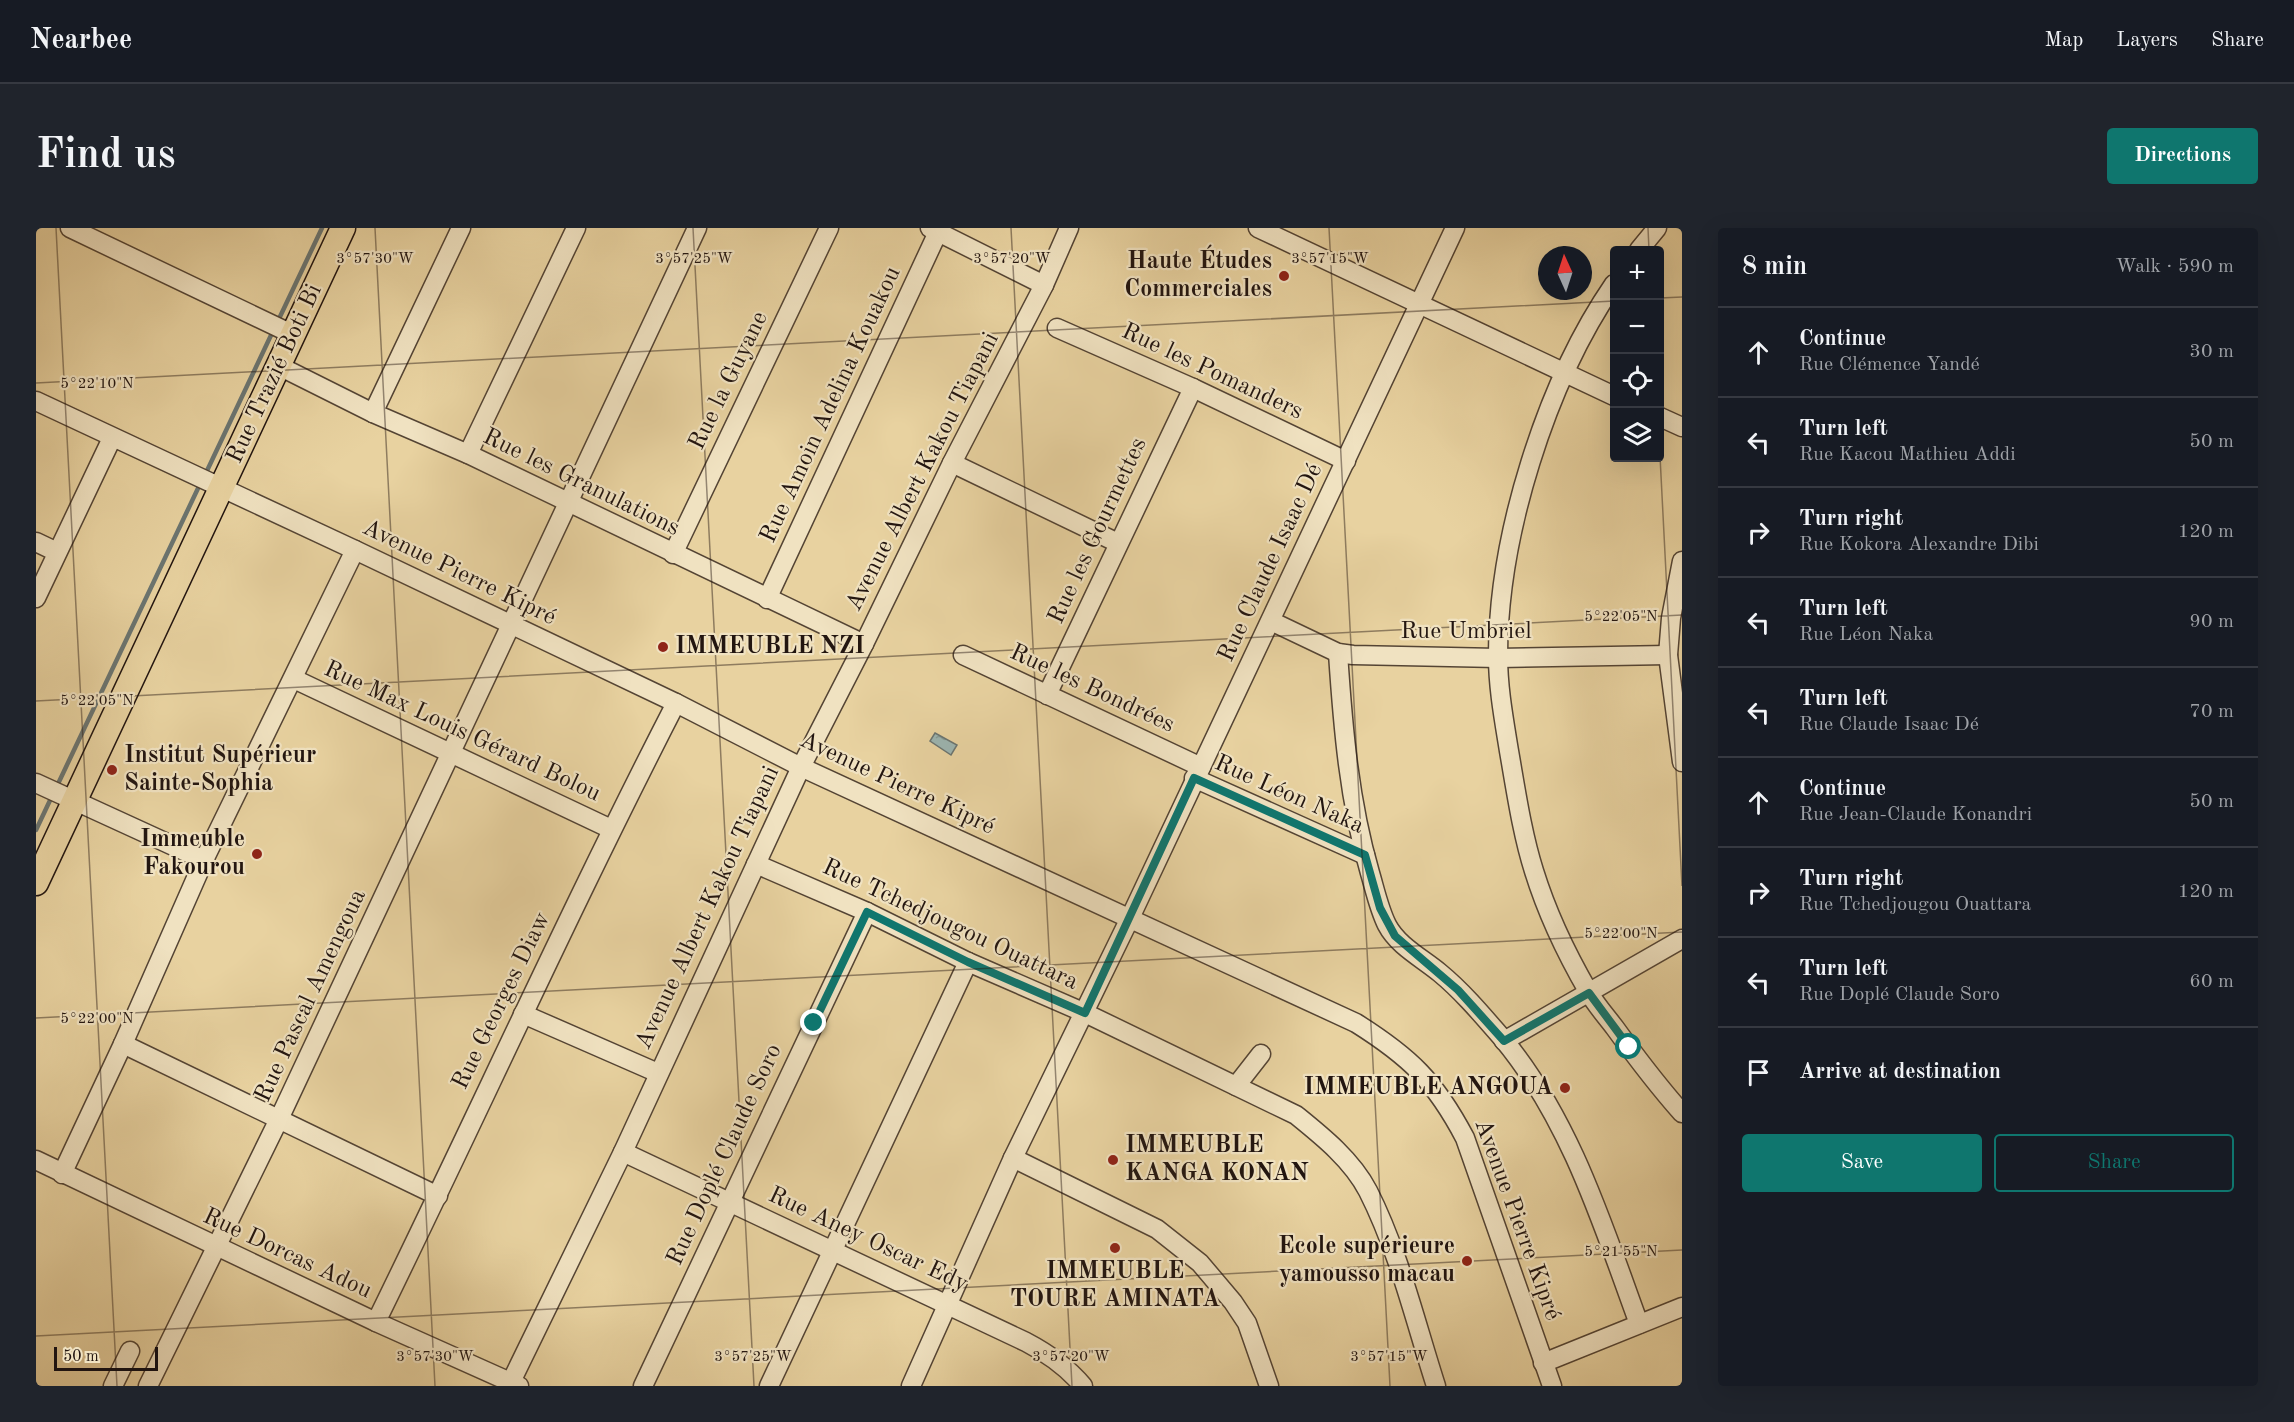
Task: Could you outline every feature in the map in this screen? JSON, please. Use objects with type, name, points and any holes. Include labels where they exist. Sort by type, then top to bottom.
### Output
[{"type":"main road","name":"Rue Trazié Boti Bi","points":[[36,883],[343,228]]},
{"type":"street","points":[[70,228],[292,334]]},
{"type":"street","points":[[373,413],[462,228]]},
{"type":"street","points":[[468,454],[576,228]]},
{"type":"street","name":"Rue Pascal Amengoua","points":[[148,1386],[279,1119],[452,755],[698,228]]},
{"type":"street","name":"Rue la Guyane","points":[[673,554],[829,228]]},
{"type":"street","name":"Avenue Albert Kakou Tiapani","points":[[510,1385],[623,1152],[801,766],[864,644],[952,463],[1044,285],[1069,228]]},
{"type":"street","points":[[1258,228],[1610,394]]},
{"type":"street","name":"Rue Claude Isaac Dé","points":[[911,1386],[1012,1158],[1085,1013],[1455,228]]},
{"type":"street","points":[[1642,246],[1657,228]]},
{"type":"street","points":[[934,230],[1044,285]]},
{"type":"street","name":"Rue Amoin Adelina Kouakou","points":[[767,599],[934,230]]},
{"type":"street","points":[[1610,290],[1564,373],[1537,445],[1512,529],[1504,575],[1498,658],[1501,702],[1533,869],[1560,938],[1589,993],[1682,1113]]},
{"type":"street","name":"Rue les Pomanders","points":[[1057,328],[1193,388],[1346,461]]},
{"type":"street","name":"Rue les Granulations","points":[[277,365],[373,413],[468,454],[864,644]]},
{"type":"street","name":"Rue les Gourmettes","points":[[1047,695],[1193,388]]},
{"type":"street","name":"Avenue Pierre Kipré","points":[[36,401],[676,703],[801,766],[1356,1023],[1385,1041],[1432,1083],[1449,1107],[1465,1138],[1552,1386]]},
{"type":"street","points":[[1664,419],[1682,427]]},
{"type":"street","points":[[36,598],[112,438]]},
{"type":"street","points":[[952,463],[1118,543]]},
{"type":"street","points":[[36,542],[57,552]]},
{"type":"street","points":[[62,1174],[123,1044],[204,860],[355,550]]},
{"type":"street","points":[[1682,561],[1671,618],[1668,655],[1682,762]]},
{"type":"street","name":"Rue Umbriel","points":[[1271,621],[1338,653],[1353,655],[1498,658],[1668,655]]},
{"type":"street","points":[[1338,653],[1349,779],[1365,855],[1380,908],[1395,936],[1458,990],[1504,1041],[1553,1113],[1573,1151],[1601,1219],[1639,1324]]},
{"type":"street","name":"Rue les Bondrées","points":[[963,655],[1197,772]]},
{"type":"street","name":"Rue Max Louis Gérard Bolou","points":[[294,679],[611,829]]},
{"type":"street","name":"Rue Georges Diaw","points":[[376,1322],[611,829],[676,703]]},
{"type":"street","name":"Rue Léon Naka","points":[[1197,772],[1365,855]]},
{"type":"street","points":[[36,783],[204,860]]},
{"type":"street","name":"Rue Tchedjougou Ouattara","points":[[756,864],[867,912],[968,962],[1085,1013],[1296,1115],[1324,1137],[1350,1165],[1367,1190],[1399,1269],[1436,1386]]},
{"type":"street","name":"Rue Doplé Claude Soro","points":[[643,1386],[867,912]]},
{"type":"street","points":[[1504,1041],[1682,939]]},
{"type":"street","points":[[769,1386],[968,962]]},
{"type":"street","points":[[523,1014],[658,1073]]},
{"type":"street","points":[[123,1044],[438,1196]]},
{"type":"street","points":[[1236,1086],[1261,1054]]},
{"type":"street","name":"Rue Aney Oscar Edy","points":[[623,1152],[1040,1350],[1070,1372],[1083,1386]]},
{"type":"street","points":[[1012,1158],[1157,1229],[1200,1263],[1233,1302],[1247,1323],[1269,1386]]},
{"type":"street","name":"Rue Dorcas Adou","points":[[36,1161],[510,1385]]},
{"type":"street","points":[[1543,1363],[1682,1307]]},
{"type":"street","points":[[112,1386],[130,1351]]},
{"type":"water","points":[[935,733],[957,745],[951,755],[930,741]]},
{"type":"waterway","points":[[277,323],[322,228]]},
{"type":"waterway","points":[[205,475],[273,331]]},
{"type":"waterway","points":[[57,786],[201,482]]},
{"type":"waterway","points":[[36,830],[53,794]]},
{"type":"place","name":"Haute Études Commerciales","points":[[1284,276]]},
{"type":"place","name":"IMMEUBLE NZI","points":[[663,647]]},
{"type":"place","name":"Institut Supérieur Sainte-Sophia","points":[[112,770]]},
{"type":"place","name":"Immeuble Fakourou","points":[[257,854]]},
{"type":"place","name":"IMMEUBLE ANGOUA","points":[[1565,1088]]},
{"type":"place","name":"IMMEUBLE KANGA KONAN","points":[[1113,1160]]},
{"type":"place","name":"IMMEUBLE TOURE AMINATA","points":[[1115,1248]]},
{"type":"place","name":"Ecole supérieure yamousso macau","points":[[1467,1261]]},
{"type":"route","points":[[814,1023],[867,912],[968,962],[1085,1013],[1194,778],[1365,855],[1380,908],[1387,925],[1395,936],[1458,990],[1504,1041],[1589,993],[1629,1047]]}]
